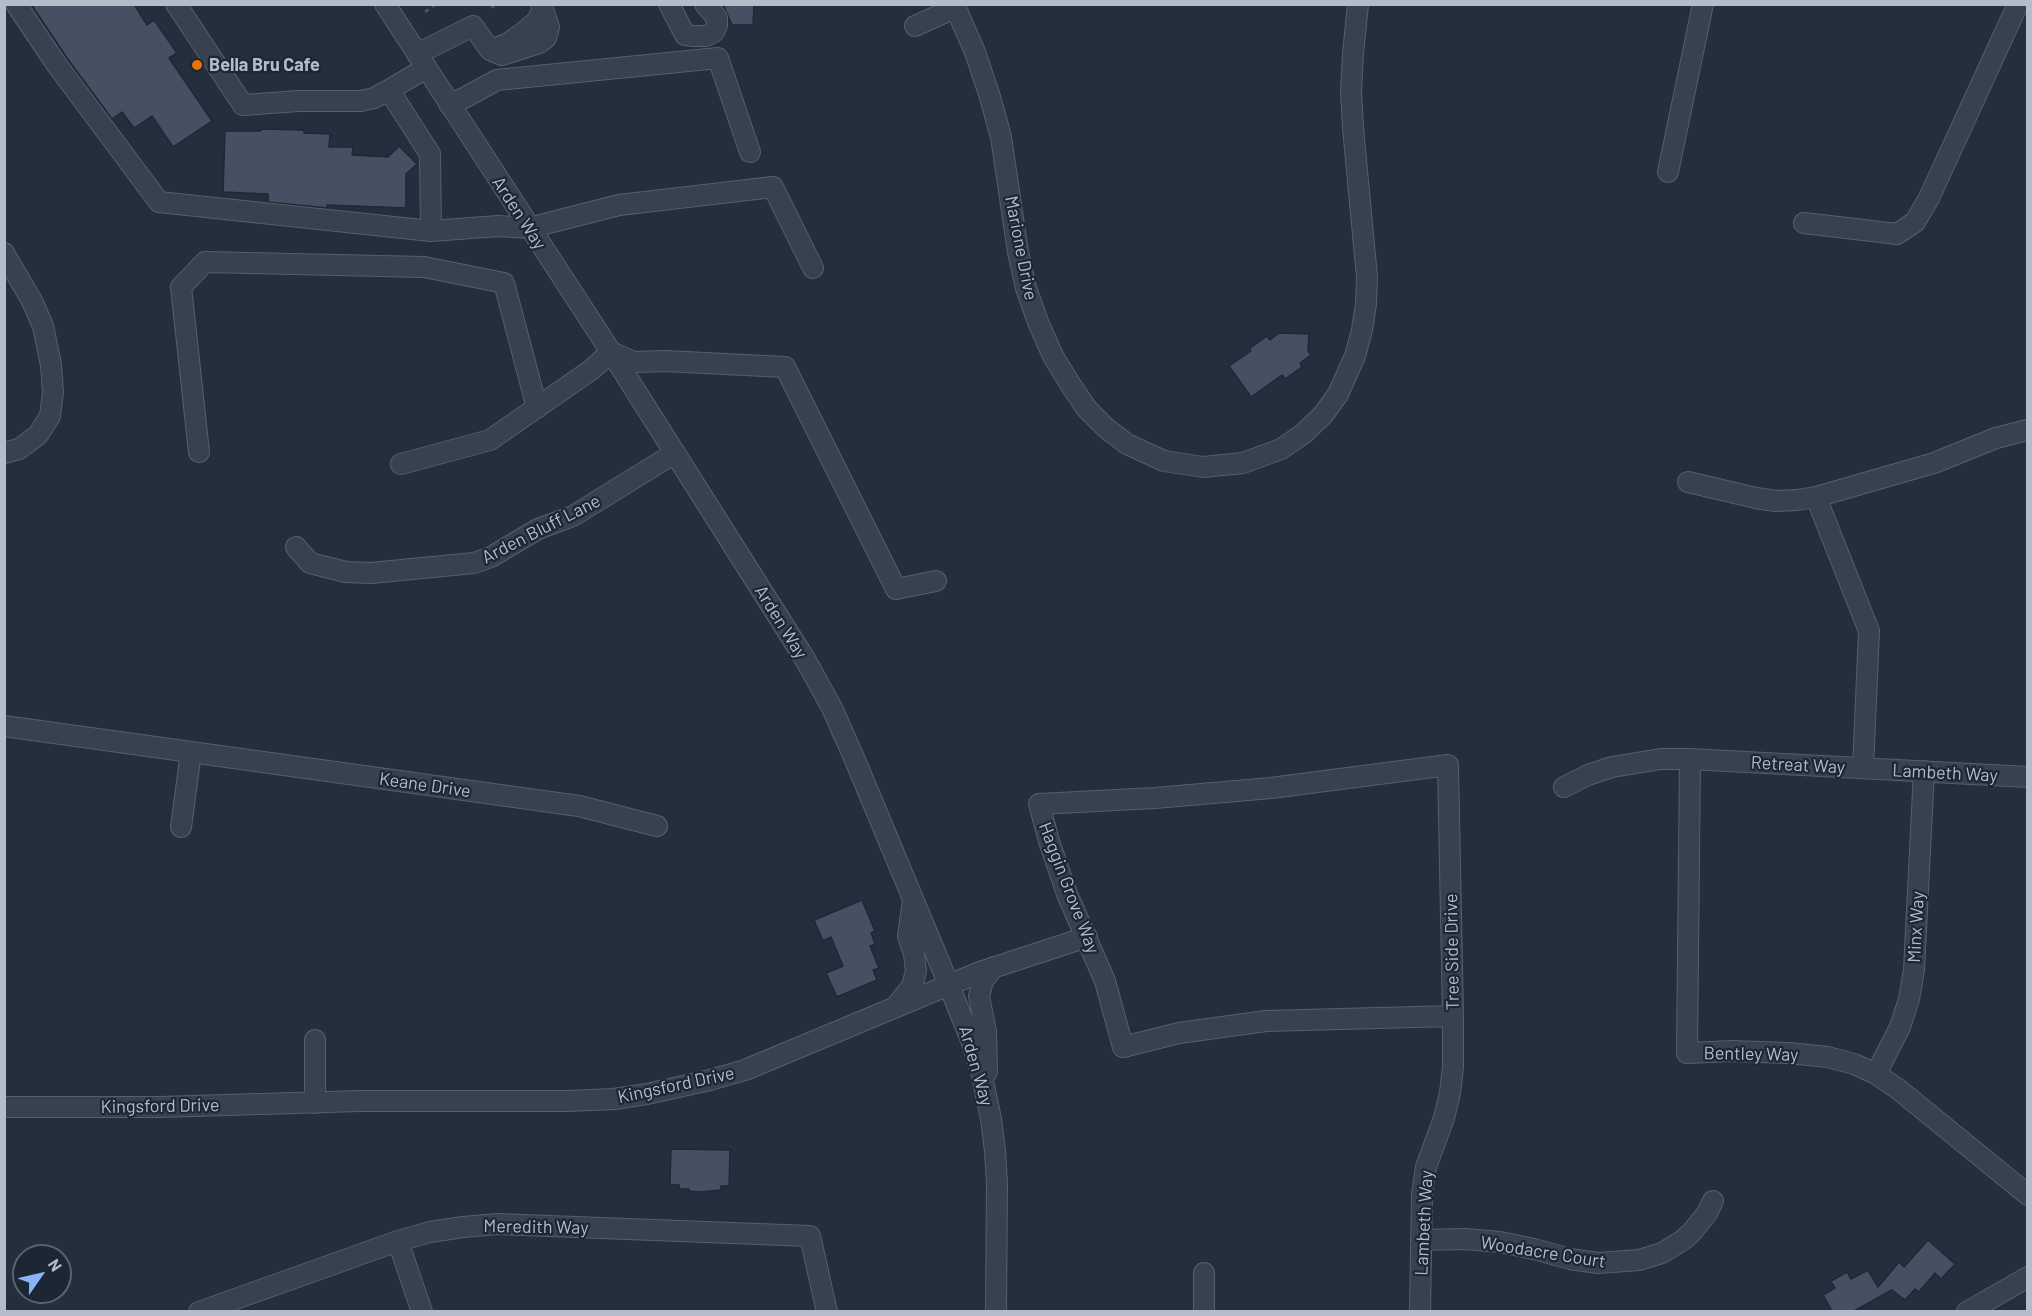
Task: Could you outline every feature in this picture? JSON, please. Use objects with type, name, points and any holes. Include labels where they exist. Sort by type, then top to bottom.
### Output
[{"type":"street","points":[[16,4],[57,65],[159,202],[431,231],[498,226],[529,228],[619,206],[774,187],[813,268]]},
{"type":"street","points":[[176,4],[243,105],[299,101],[361,101],[374,98],[389,90],[421,61],[473,26],[490,50],[502,55],[539,43],[546,38],[549,27],[542,6]]},
{"type":"street","name":"Arden Way","points":[[384,4],[611,352],[805,659],[832,708],[971,1040],[986,1095],[995,1151],[997,1184],[996,1311]]},
{"type":"street","points":[[669,4],[685,35],[706,36],[714,32],[717,18],[705,4]]},
{"type":"street","name":"Marione Drive","points":[[954,6],[975,52],[990,97],[1002,147],[1018,252],[1026,288],[1053,356],[1087,409],[1127,444],[1164,461],[1217,467],[1243,463],[1269,454],[1303,434],[1323,415],[1338,394],[1355,356],[1366,304],[1367,277],[1351,91],[1358,4]]},
{"type":"street","points":[[1668,172],[1703,4]]},
{"type":"street","points":[[1804,223],[1897,234],[1915,222],[1929,198],[2018,4]]},
{"type":"street","points":[[915,26],[954,6]]},
{"type":"street","points":[[449,104],[497,80],[718,58],[750,152]]},
{"type":"street","points":[[389,90],[430,154],[431,231]]},
{"type":"street","points":[[4,254],[32,301],[43,326],[51,365],[53,392],[50,416],[38,435],[19,449],[4,453]]},
{"type":"street","points":[[199,452],[181,286],[205,262],[424,267],[504,283],[537,408]]},
{"type":"street","points":[[401,464],[490,440],[591,370],[611,352],[634,362],[664,361],[785,368],[896,589],[936,581]]},
{"type":"street","points":[[1688,482],[1776,501],[1816,497],[1934,463],[1996,438],[2027,430]]},
{"type":"street","name":"Arden Bluff Lane","points":[[296,547],[310,563],[346,572],[371,573],[474,563],[491,557],[538,529],[573,516],[675,453]]},
{"type":"street","name":"Retreat Way","points":[[1564,787],[1588,775],[1628,764],[1661,759],[1863,768],[1869,631],[1816,497]]},
{"type":"street","name":"Keane Drive","points":[[4,726],[579,806],[657,826]]},
{"type":"street","points":[[181,827],[191,752]]},
{"type":"street","name":"Bentley Way","points":[[1690,759],[1687,1053],[1733,1051],[1788,1053],[1828,1057],[1854,1064],[1876,1074],[1898,1089],[2028,1195]]},
{"type":"street","name":"Haggin Grove Way","points":[[1448,765],[1271,788],[1155,798],[1039,804],[1048,841],[1067,894],[1105,981],[1123,1047],[1222,1025],[1266,1021],[1453,1016]]},
{"type":"street","name":"Tree Side Drive","points":[[1437,1136],[1450,1093],[1453,1067],[1448,765]]},
{"type":"street","name":"Lambeth Way","points":[[1863,768],[2028,777]]},
{"type":"street","name":"Minx Way","points":[[1876,1074],[1900,1027],[1909,999],[1914,970],[1924,771]]},
{"type":"street","points":[[892,1010],[912,986],[916,971],[914,954],[908,936],[914,900]]},
{"type":"street","name":"Kingsford Drive","points":[[4,1107],[160,1107],[360,1101],[567,1101],[614,1099],[647,1094],[745,1070],[994,967],[1087,937]]},
{"type":"street","points":[[986,1095],[986,1032],[979,996],[983,981],[994,967]]},
{"type":"street","points":[[315,1041],[315,1103]]},
{"type":"street","name":"Lambeth Way","points":[[1420,1311],[1422,1194],[1426,1167],[1437,1136]]},
{"type":"street","name":"Woodacre Court","points":[[1421,1240],[1465,1239],[1500,1242],[1580,1260],[1612,1263],[1630,1261],[1662,1253],[1683,1240],[1707,1213],[1713,1201]]},
{"type":"street","name":"Meredith Way","points":[[199,1311],[398,1241],[429,1232],[497,1224],[810,1236],[827,1311]]},
{"type":"street","points":[[398,1241],[422,1311]]},
{"type":"street","points":[[1204,1273],[1204,1311]]},
{"type":"street","points":[[1967,1311],[2028,1277]]},
{"type":"path","points":[[425,12],[436,4]]},
{"type":"path","points":[[491,4],[494,9]]},
{"type":"building","points":[[31,4],[134,4],[147,25],[154,20],[177,53],[169,58],[212,121],[173,147],[152,116],[134,128],[122,112],[112,119]]},
{"type":"building","points":[[723,4],[754,4],[753,25],[732,25]]},
{"type":"building","points":[[262,129],[304,130],[304,133],[330,134],[329,147],[353,147],[352,155],[388,157],[399,146],[417,164],[406,174],[406,208],[327,205],[327,208],[268,202],[268,194],[223,192],[225,131],[261,131]]},
{"type":"building","points":[[1279,333],[1309,334],[1308,351],[1311,355],[1300,363],[1302,367],[1285,379],[1282,375],[1251,397],[1229,366],[1251,351],[1249,349],[1267,336],[1270,340]]},
{"type":"building","points":[[862,900],[875,931],[871,933],[875,944],[870,946],[879,968],[873,970],[877,980],[837,997],[826,973],[843,966],[831,937],[823,941],[814,920]]},
{"type":"building","points":[[671,1149],[730,1150],[729,1186],[721,1186],[721,1190],[701,1192],[679,1189],[679,1185],[670,1185]]},
{"type":"building","points":[[1928,1240],[1955,1264],[1941,1279],[1935,1273],[1919,1292],[1915,1289],[1905,1300],[1892,1290],[1854,1311],[1832,1311],[1823,1295],[1835,1288],[1831,1281],[1847,1272],[1851,1279],[1868,1270],[1878,1287],[1899,1262],[1904,1267]]},
{"type":"place","name":"Bella Bru Cafe","points":[[197,65]]}]
